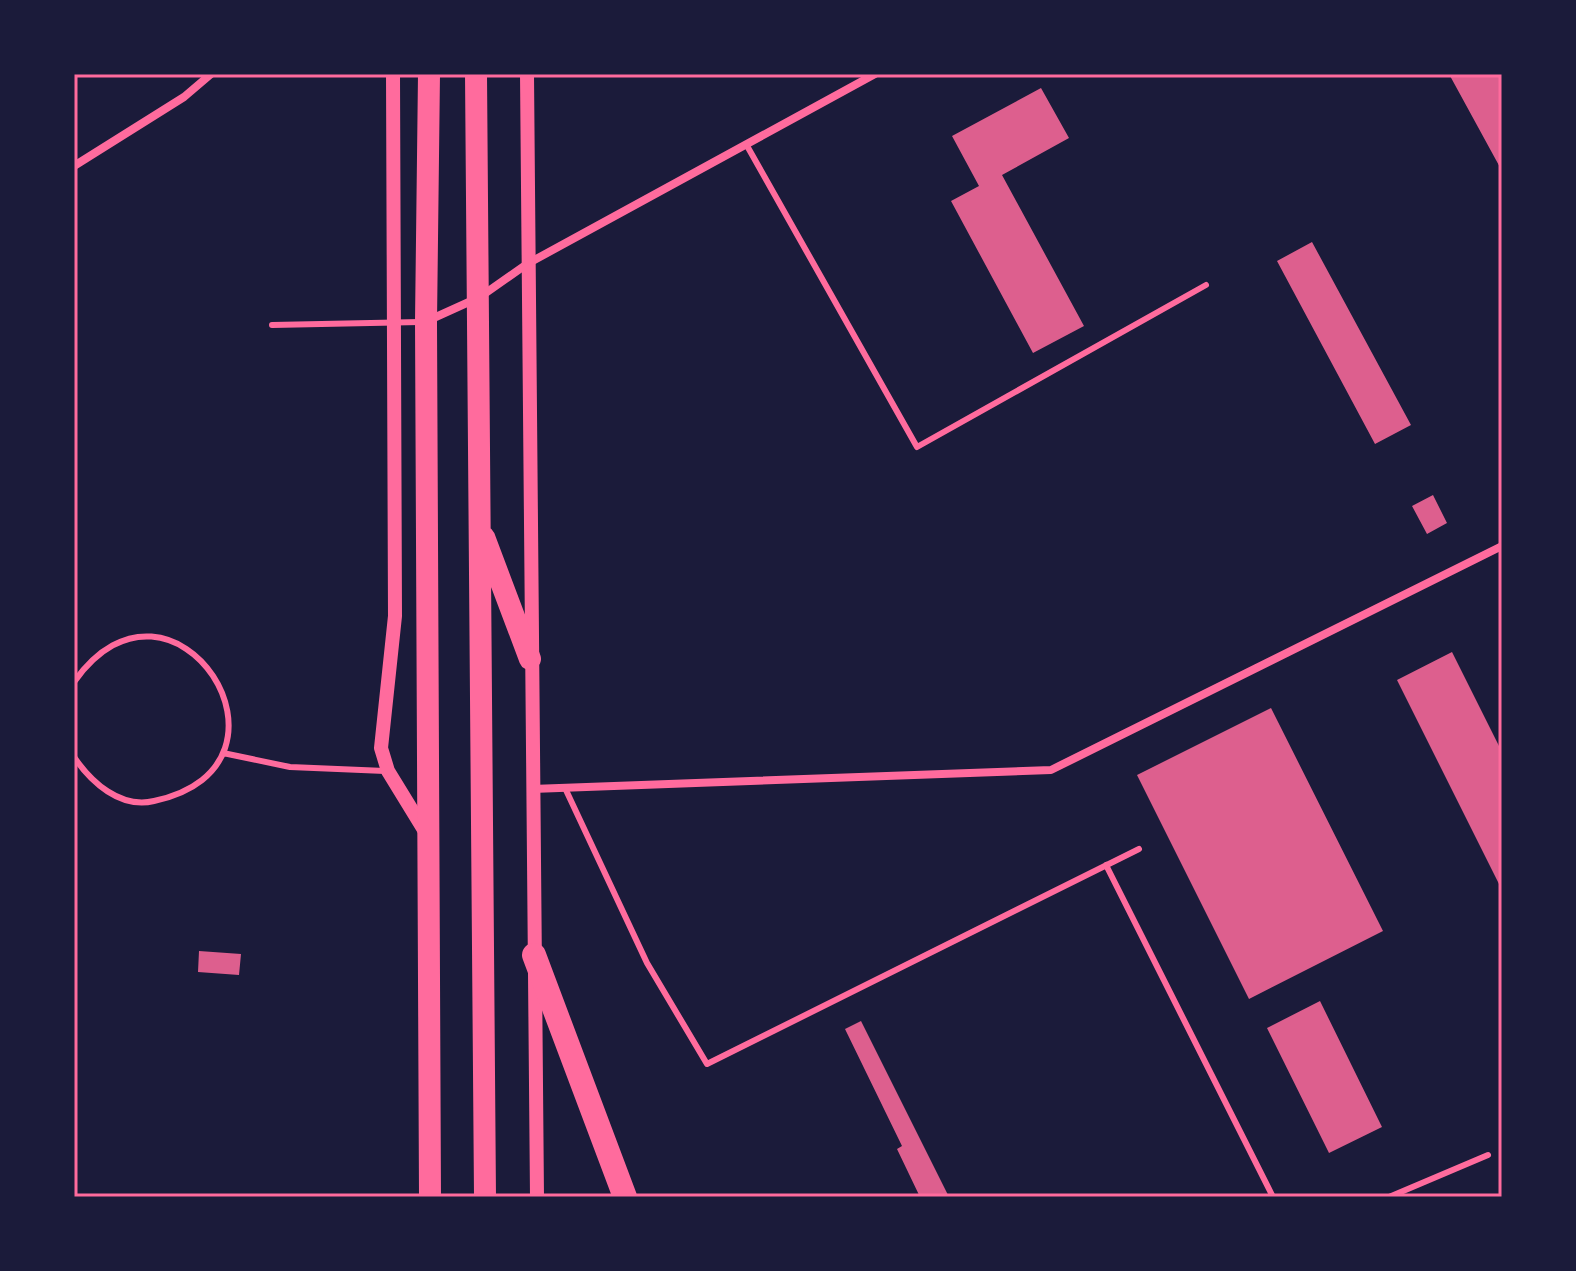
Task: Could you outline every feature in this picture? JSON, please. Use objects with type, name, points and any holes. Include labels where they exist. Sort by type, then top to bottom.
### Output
[{"type":"highway","points":[[429,74],[426,322],[430,1197]]},
{"type":"highway","points":[[476,74],[485,1197]]},
{"type":"highway","points":[[479,524],[530,659]]},
{"type":"highway","points":[[534,955],[625,1197]]},
{"type":"street","points":[[74,166],[184,97],[211,74]]},
{"type":"street","points":[[393,74],[395,616],[381,748],[388,771],[429,838]]},
{"type":"street","points":[[527,74],[537,1197]]},
{"type":"street","points":[[426,322],[480,297],[527,264],[875,74]]},
{"type":"street","points":[[531,789],[1051,770],[1502,546]]},
{"type":"lane","points":[[746,144],[917,447],[1206,285]]},
{"type":"lane","points":[[272,325],[426,322]]},
{"type":"lane","points":[[74,682],[91,659],[119,642],[153,637],[185,646],[209,666],[224,692],[229,723],[223,753],[205,778],[180,796],[148,803],[116,796],[88,778],[74,757]]},
{"type":"lane","points":[[223,753],[290,767],[388,771]]},
{"type":"lane","points":[[565,788],[647,963],[707,1064],[1139,849]]},
{"type":"lane","points":[[1106,865],[1273,1197]]},
{"type":"lane","points":[[1389,1197],[1488,1155]]},
{"type":"building","points":[[1449,74],[1502,74],[1502,171]]},
{"type":"building","points":[[1041,88],[1069,138],[1002,175],[1084,326],[1033,353],[951,201],[979,186],[952,136]]},
{"type":"building","points":[[1312,242],[1411,425],[1375,444],[1277,261]]},
{"type":"building","points":[[1433,495],[1447,523],[1427,534],[1412,506]]},
{"type":"building","points":[[1452,652],[1502,752],[1502,890],[1397,680]]},
{"type":"building","points":[[1271,708],[1383,931],[1249,999],[1137,775]]},
{"type":"building","points":[[199,951],[241,954],[239,975],[198,972]]},
{"type":"building","points":[[1320,1001],[1382,1127],[1329,1153],[1267,1028]]},
{"type":"building","points":[[861,1021],[949,1197],[920,1197],[897,1149],[902,1146],[845,1029]]}]
